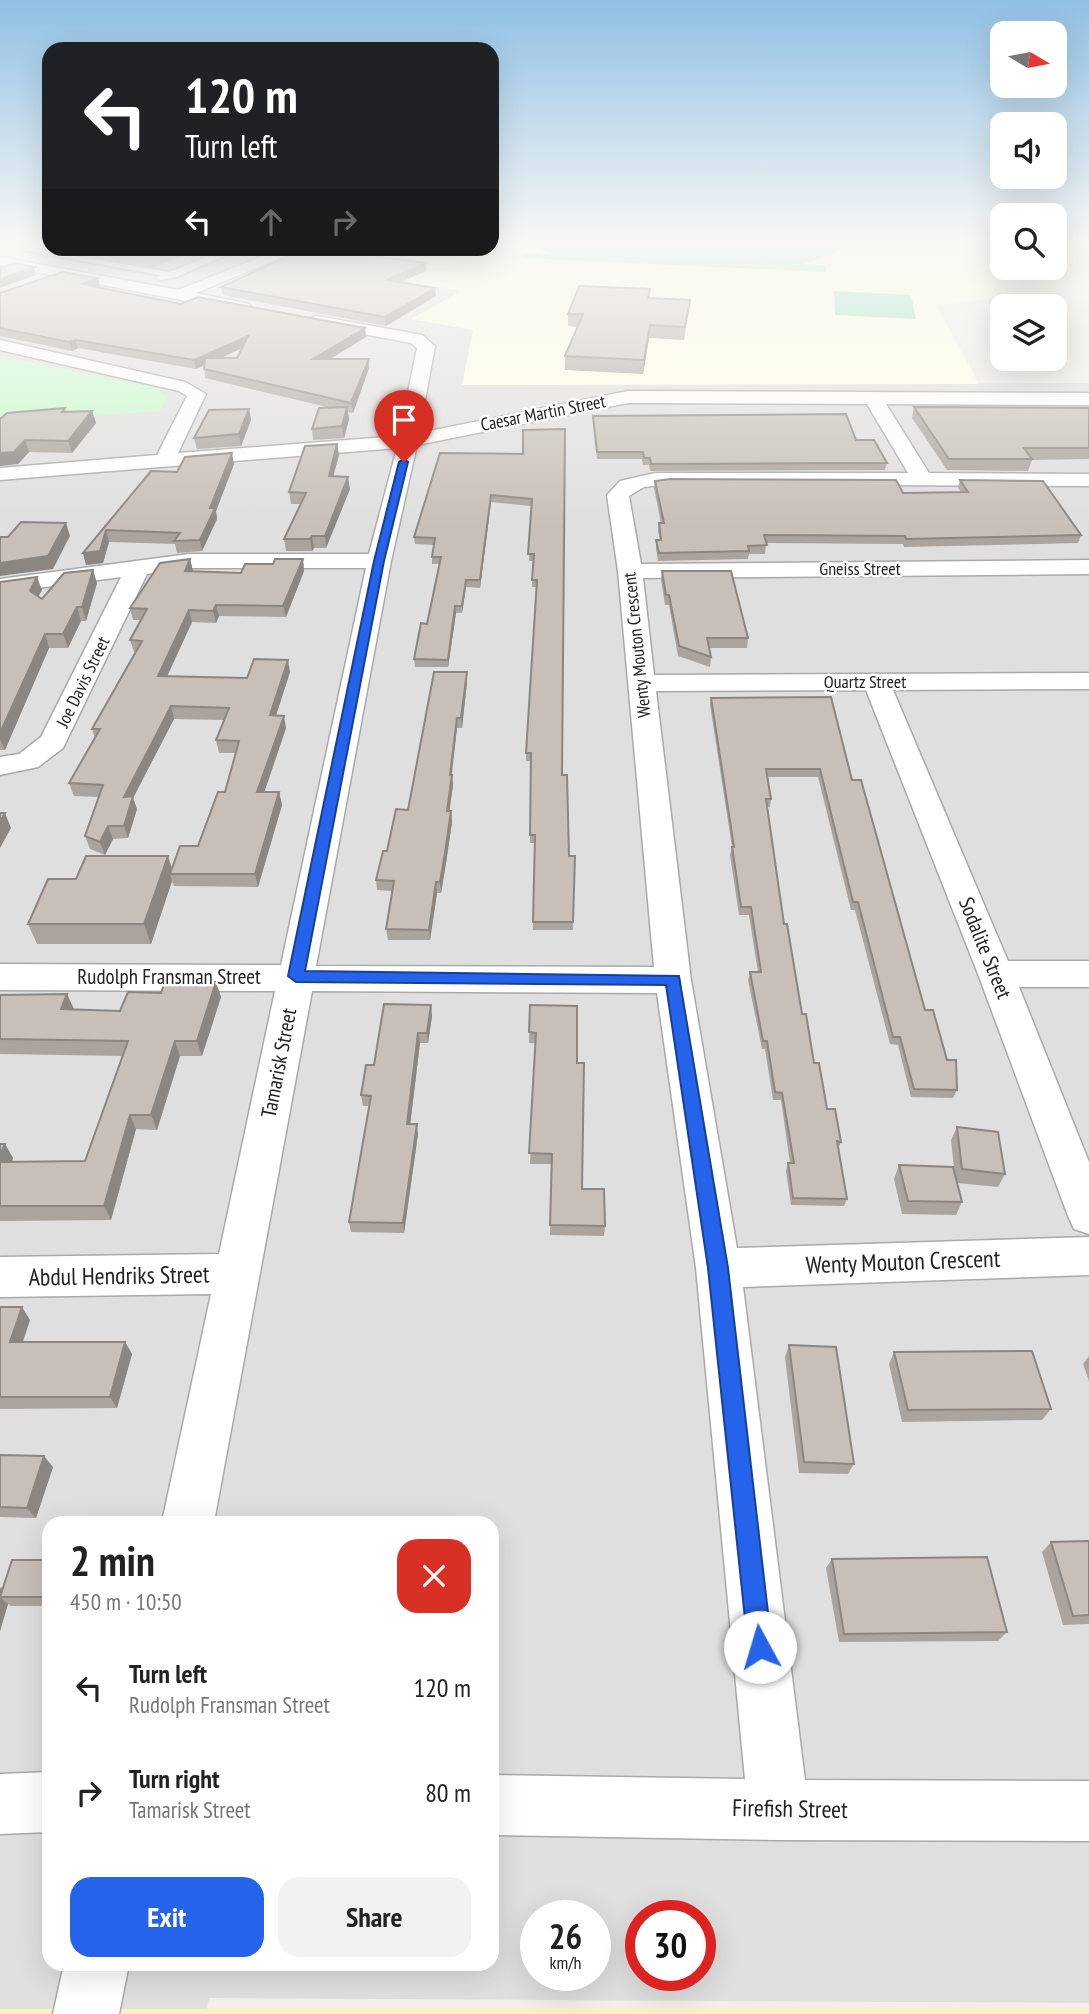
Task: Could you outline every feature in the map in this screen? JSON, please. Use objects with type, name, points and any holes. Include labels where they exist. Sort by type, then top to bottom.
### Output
[{"type":"street","name":"Tamarisk Street","points":[[189,1516],[379,561],[408,441],[426,346],[411,338]]},
{"type":"street","points":[[0,345],[185,387],[197,394],[164,461]]},
{"type":"street","name":"Caesar Martin Street","points":[[0,474],[408,441],[628,397],[1089,399]]},
{"type":"street","points":[[874,399],[922,478]]},
{"type":"street","name":"Wenty Mouton Crescent","points":[[778,1810],[718,1268],[673,979],[640,683],[631,571],[618,495],[623,488],[640,480],[669,478],[1089,480]]},
{"type":"street","points":[[0,586],[189,561],[379,561]]},
{"type":"street","name":"Joe Davis Street","points":[[0,766],[28,761],[53,742],[138,567]]},
{"type":"street","name":"Gneiss Street","points":[[631,571],[1089,567]]},
{"type":"street","name":"Quartz Street","points":[[640,683],[1089,681]]},
{"type":"street","name":"Sodalite Street","points":[[876,682],[996,974],[1089,1216]]},
{"type":"street","points":[[996,974],[1089,974]]},
{"type":"street","name":"Rudolph Fransman Street","points":[[0,977],[673,979]]},
{"type":"street","name":"Wenty Mouton Crescent","points":[[718,1268],[1089,1256]]},
{"type":"street","name":"Abdul Hendriks Street","points":[[0,1278],[238,1274]]},
{"type":"street","points":[[0,1804],[42,1802]]},
{"type":"street","name":"Firefish Street","points":[[499,1805],[1089,1811]]},
{"type":"street","points":[[86,2014],[95,1971]]},
{"type":"shaded area","points":[[0,338],[472,338],[463,385],[1089,383],[1089,2003],[209,1998],[206,2014],[0,2014]]},
{"type":"shaded area","points":[[471,338],[954,338],[979,384],[462,385]]},
{"type":"sand","points":[[0,2009],[1089,2009],[1089,2014],[0,2014]]},
{"type":"green space","points":[[0,356],[158,388],[167,397],[160,411],[0,423]]},
{"type":"building","points":[[49,338],[244,338],[194,360],[76,340],[69,342]]},
{"type":"building","points":[[247,338],[348,338],[313,359],[369,359],[351,403],[204,369],[205,358],[237,358]]},
{"type":"building","points":[[573,338],[648,338],[644,360],[565,356]]},
{"type":"building","points":[[347,407],[342,426],[312,429],[319,408]]},
{"type":"building","points":[[914,407],[1089,408],[1089,448],[1024,448],[1032,459],[949,459]]},
{"type":"building","points":[[65,408],[62,412],[92,411],[68,441],[25,440],[14,452],[0,453],[0,419],[7,413]]},
{"type":"building","points":[[249,409],[239,434],[194,438],[209,410]]},
{"type":"building","points":[[846,414],[856,440],[874,440],[887,463],[651,464],[650,458],[644,458],[643,452],[597,452],[593,416]]},
{"type":"building","points":[[565,429],[562,775],[567,775],[569,856],[575,856],[573,922],[533,922],[535,835],[530,835],[531,753],[526,753],[537,580],[532,580],[534,554],[528,554],[532,499],[491,495],[480,580],[466,580],[462,606],[455,606],[448,660],[414,659],[421,623],[427,624],[441,557],[432,557],[435,538],[414,537],[440,453],[523,454],[523,430]]},
{"type":"building","points":[[337,444],[329,476],[348,477],[325,536],[284,539],[306,493],[289,492],[305,446]]},
{"type":"building","points":[[232,453],[210,508],[215,508],[200,540],[174,541],[180,533],[106,530],[100,551],[83,553],[151,471],[177,472],[185,457]]},
{"type":"building","points":[[896,480],[903,493],[968,492],[960,480],[1043,481],[1081,535],[906,539],[905,536],[764,535],[767,545],[748,546],[749,551],[659,553],[656,540],[661,540],[659,523],[664,523],[655,481]]},
{"type":"building","points":[[21,522],[66,523],[48,556],[0,563],[0,537],[8,537]]},
{"type":"building","points":[[190,559],[185,571],[241,573],[245,564],[273,564],[275,559],[303,559],[283,606],[216,605],[213,611],[189,610],[158,676],[247,678],[254,659],[288,660],[270,715],[284,716],[257,792],[279,792],[255,874],[170,874],[180,846],[198,846],[218,792],[225,792],[239,741],[216,740],[229,708],[171,706],[124,797],[133,796],[124,826],[108,826],[100,842],[85,836],[103,785],[69,783],[100,729],[92,729],[142,641],[130,640],[147,609],[130,608],[160,563]]},
{"type":"building","points":[[93,570],[82,607],[77,607],[63,634],[45,634],[0,733],[0,582],[37,577],[30,591],[42,599],[64,573]]},
{"type":"building","points":[[662,571],[731,571],[748,638],[707,638],[711,657],[679,646]]},
{"type":"building","points":[[434,672],[467,672],[461,718],[457,718],[447,811],[451,811],[440,882],[436,882],[429,930],[386,929],[394,881],[376,880],[383,851],[387,851],[396,809],[408,810]]},
{"type":"building","points":[[831,697],[852,780],[861,780],[925,1010],[933,1010],[947,1060],[956,1060],[957,1090],[914,1089],[900,1037],[893,1037],[858,902],[853,902],[820,769],[766,769],[771,799],[766,799],[784,924],[787,924],[802,1014],[806,1014],[814,1063],[819,1063],[827,1109],[835,1109],[841,1142],[837,1141],[847,1199],[793,1198],[788,1163],[794,1163],[782,1093],[775,1092],[767,1041],[763,1041],[750,972],[761,972],[751,907],[741,907],[711,698]]},
{"type":"building","points":[[86,856],[168,856],[144,924],[28,924],[48,879],[76,879]]},
{"type":"building","points":[[165,981],[216,982],[197,1041],[175,1041],[151,1115],[130,1115],[104,1206],[0,1206],[0,1162],[85,1161],[128,1041],[0,1039],[0,995],[67,994],[61,1009],[120,1011],[128,992],[161,993]]},
{"type":"building","points":[[384,1004],[431,1005],[427,1033],[418,1033],[407,1124],[417,1124],[403,1223],[349,1222],[371,1096],[361,1095],[366,1065],[374,1065]]},
{"type":"building","points":[[530,1005],[577,1006],[577,1063],[584,1063],[582,1189],[604,1189],[605,1226],[550,1225],[552,1154],[529,1153],[536,1033],[529,1032]]},
{"type":"building","points":[[957,1127],[998,1132],[1005,1174],[962,1169]]},
{"type":"building","points":[[899,1165],[953,1167],[962,1202],[908,1201]]},
{"type":"building","points":[[0,1307],[22,1307],[10,1342],[125,1342],[110,1397],[0,1397]]},
{"type":"building","points":[[789,1345],[836,1347],[854,1464],[804,1462]]},
{"type":"building","points":[[1032,1351],[1051,1409],[908,1410],[894,1352]]},
{"type":"building","points":[[0,1455],[44,1456],[27,1508],[0,1507]]},
{"type":"building","points":[[1089,1541],[1089,1615],[1073,1616],[1051,1542]]},
{"type":"building","points":[[987,1557],[1007,1632],[844,1634],[832,1559]]},
{"type":"building","points":[[12,1560],[42,1560],[42,1597],[0,1597]]},
{"type":"route","points":[[404,462],[379,561],[296,976],[673,979],[718,1268],[760,1647]]}]
